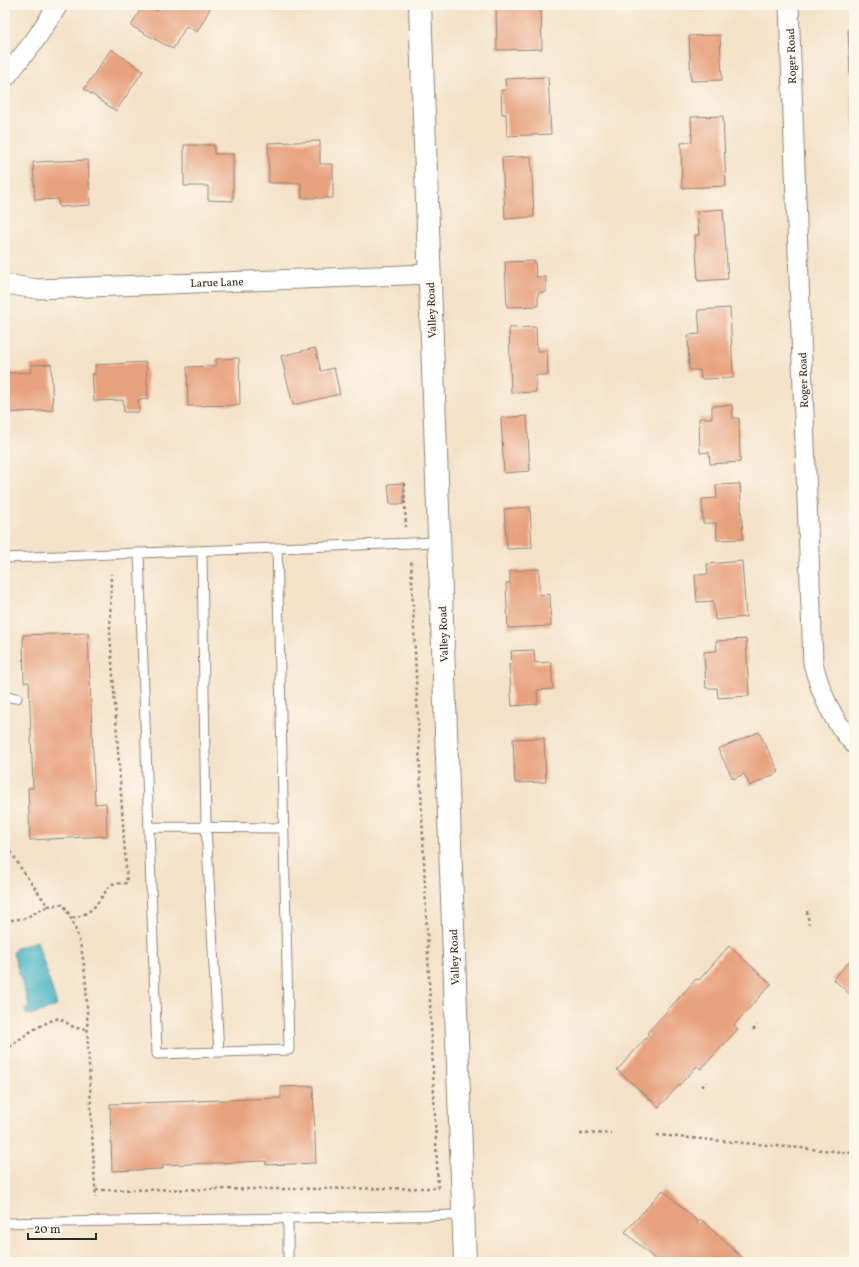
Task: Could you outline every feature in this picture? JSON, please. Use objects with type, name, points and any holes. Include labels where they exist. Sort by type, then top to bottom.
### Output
[{"type":"street","points":[[5,78],[35,40],[58,5]]},
{"type":"street","name":"Valley Road","points":[[420,5],[466,1262]]},
{"type":"street","name":"Roger Road","points":[[789,5],[813,663],[819,686],[830,712],[854,744]]},
{"type":"street","name":"Larue Lane","points":[[5,284],[37,289],[430,274]]},
{"type":"lane","points":[[5,558],[439,542]]},
{"type":"lane","points":[[139,554],[157,1054],[289,1050],[277,548]]},
{"type":"lane","points":[[202,551],[206,828],[219,1052]]},
{"type":"lane","points":[[5,697],[16,698]]},
{"type":"lane","points":[[149,827],[284,828]]},
{"type":"lane","points":[[5,1223],[464,1215]]},
{"type":"lane","points":[[288,1219],[288,1262]]},
{"type":"path","points":[[96,1190],[438,1188],[412,569],[404,504],[404,483]]},
{"type":"path","points":[[72,918],[85,915],[95,908],[102,894],[112,884],[127,884],[110,632],[111,574]]},
{"type":"path","points":[[5,841],[22,870],[48,906]]},
{"type":"path","points":[[5,921],[25,918],[48,906],[63,904],[72,918],[80,942],[84,965],[88,1028],[96,1198]]},
{"type":"path","points":[[807,911],[809,924]]},
{"type":"path","points":[[5,1051],[43,1023],[58,1018],[75,1028],[88,1028]]},
{"type":"path","points":[[753,1030],[757,1025]]},
{"type":"path","points":[[702,1087],[706,1082]]},
{"type":"path","points":[[580,1134],[612,1133]]},
{"type":"path","points":[[658,1136],[854,1153]]},
{"type":"water","points":[[37,941],[57,1005],[31,1015],[26,1014],[25,1010],[29,1006],[13,953],[16,948]]},
{"type":"building","points":[[143,5],[147,5],[157,11],[160,5],[203,5],[210,9],[197,32],[186,26],[173,49],[131,26]]},
{"type":"building","points":[[496,5],[541,5],[542,49],[497,50]]},
{"type":"building","points":[[848,28],[854,28],[854,74],[850,74]]},
{"type":"building","points":[[720,35],[722,80],[691,81],[689,36]]},
{"type":"building","points":[[111,49],[143,71],[116,111],[84,89]]},
{"type":"building","points":[[548,77],[551,134],[507,136],[506,114],[502,114],[501,90],[506,90],[505,79]]},
{"type":"building","points":[[851,93],[854,93],[854,126],[853,126]]},
{"type":"building","points":[[723,116],[726,186],[682,188],[681,143],[692,142],[691,117]]},
{"type":"building","points":[[320,141],[320,164],[333,164],[333,198],[302,198],[301,183],[269,183],[268,143]]},
{"type":"building","points":[[184,145],[214,145],[214,154],[233,154],[233,201],[208,200],[208,186],[184,186]]},
{"type":"building","points":[[531,156],[534,217],[505,219],[502,158]]},
{"type":"building","points":[[88,160],[90,205],[59,207],[58,199],[35,200],[33,162]]},
{"type":"building","points":[[723,209],[728,279],[698,281],[695,235],[699,235],[697,211]]},
{"type":"building","points":[[535,261],[536,277],[546,277],[546,292],[538,293],[538,306],[507,307],[505,262]]},
{"type":"building","points":[[730,308],[733,378],[701,379],[700,370],[689,370],[688,335],[700,334],[698,310]]},
{"type":"building","points":[[536,327],[537,351],[547,351],[548,375],[536,375],[536,392],[511,393],[509,328]]},
{"type":"building","points":[[315,348],[321,371],[334,368],[340,394],[293,405],[281,356]]},
{"type":"building","points":[[239,358],[240,405],[188,406],[187,367],[216,366],[216,359]]},
{"type":"building","points":[[146,362],[148,399],[138,400],[139,412],[124,412],[123,400],[94,401],[92,374],[95,374],[95,365]]},
{"type":"building","points":[[51,364],[53,410],[5,413],[5,373],[31,372],[30,365]]},
{"type":"building","points":[[732,405],[733,418],[739,418],[740,462],[710,464],[709,452],[700,453],[699,418],[712,418],[712,406]]},
{"type":"building","points":[[527,416],[530,471],[504,473],[501,418]]},
{"type":"building","points":[[404,483],[404,504],[390,504],[388,484]]},
{"type":"building","points":[[740,484],[743,539],[717,540],[716,523],[703,523],[702,499],[717,498],[716,485]]},
{"type":"building","points":[[530,507],[532,548],[507,549],[504,509]]},
{"type":"building","points":[[742,561],[746,617],[715,620],[713,601],[697,602],[695,575],[708,574],[707,564]]},
{"type":"building","points":[[539,569],[539,595],[550,594],[551,626],[508,628],[506,583],[510,583],[510,571]]},
{"type":"building","points":[[88,633],[95,804],[106,803],[107,836],[30,840],[28,788],[33,788],[29,682],[24,682],[23,635]]},
{"type":"building","points":[[746,639],[749,696],[718,698],[717,688],[706,688],[704,652],[717,651],[716,641]]},
{"type":"building","points":[[534,650],[535,663],[551,662],[553,689],[537,690],[538,704],[512,706],[509,664],[512,664],[511,651]]},
{"type":"building","points":[[759,732],[779,772],[750,786],[744,774],[733,779],[718,749]]},
{"type":"building","points":[[544,738],[546,782],[515,783],[513,739]]},
{"type":"building","points":[[729,946],[771,984],[734,1025],[738,1029],[701,1069],[697,1066],[659,1107],[617,1070],[649,1035],[647,1033],[696,979],[699,980]]},
{"type":"building","points":[[854,956],[854,998],[833,979]]},
{"type":"building","points":[[313,1086],[316,1163],[266,1165],[266,1161],[163,1165],[163,1169],[112,1171],[110,1104],[281,1098],[281,1087]]},
{"type":"building","points":[[663,1190],[698,1222],[700,1219],[747,1262],[658,1262],[625,1232]]}]
